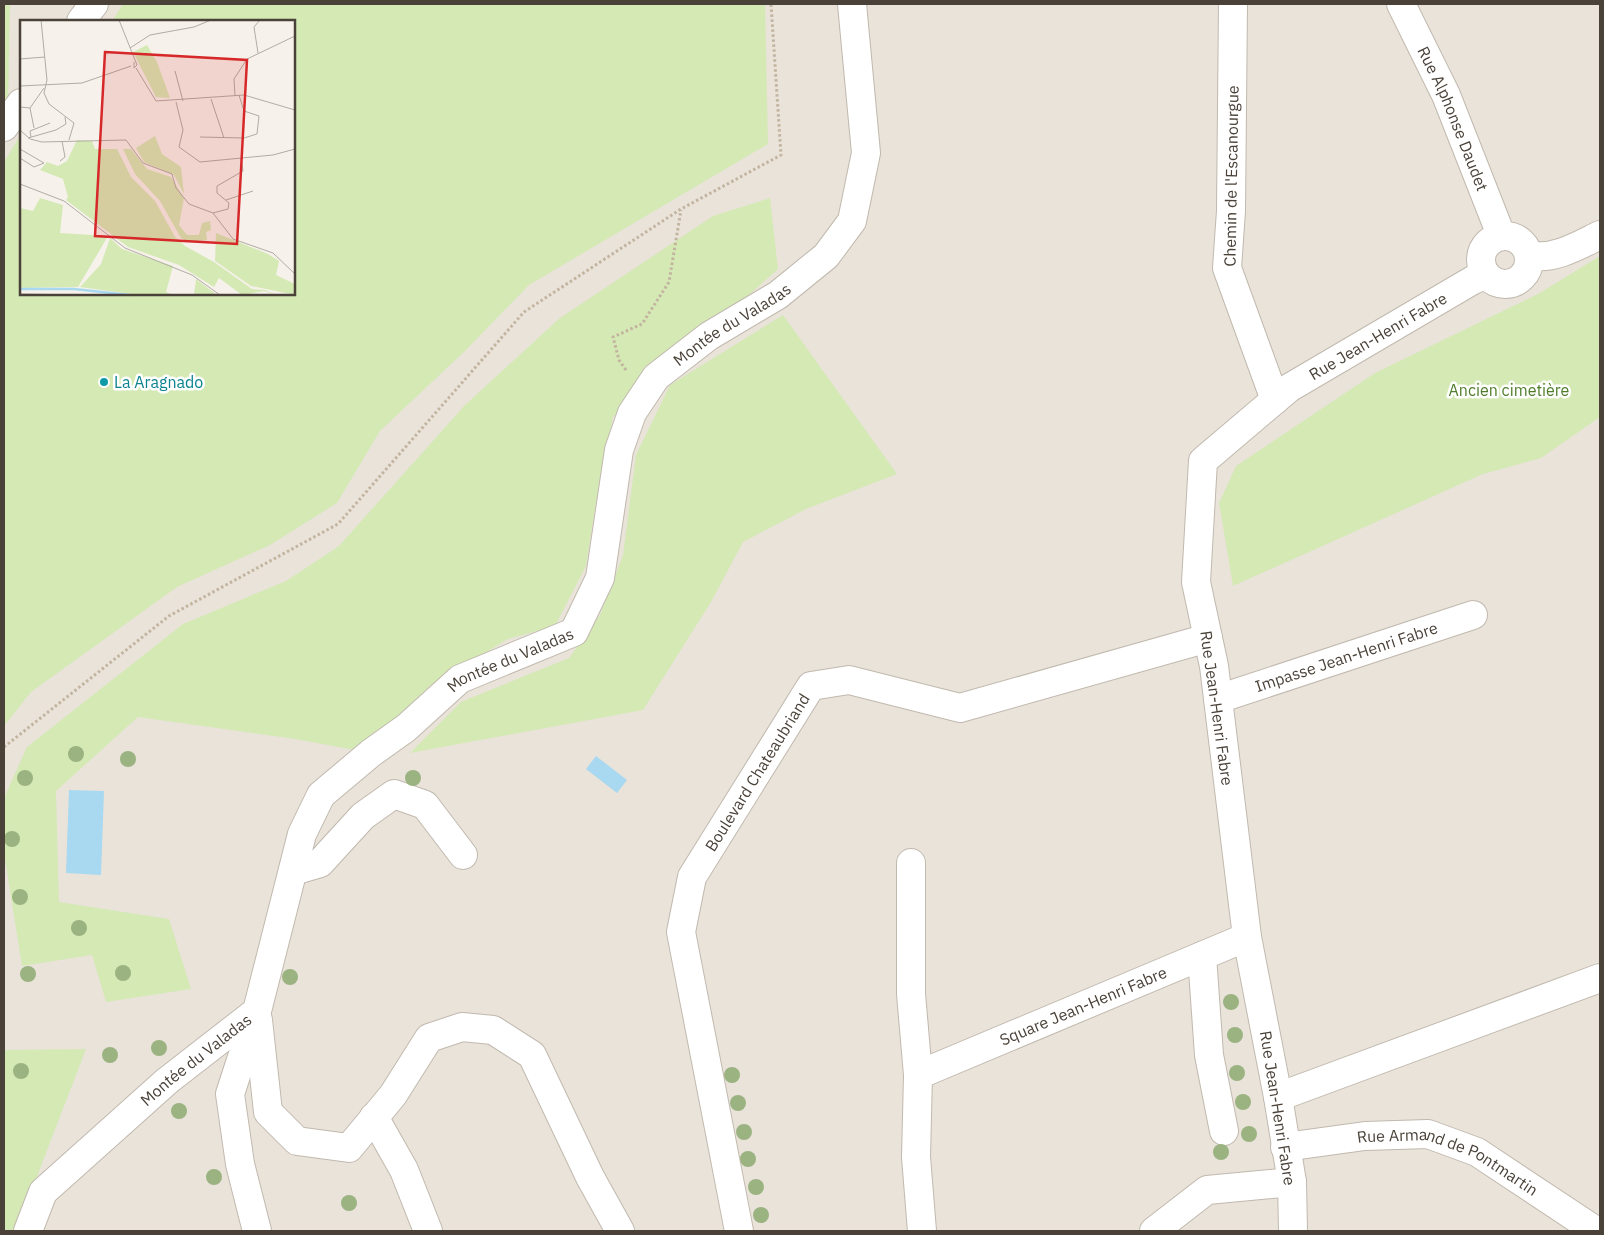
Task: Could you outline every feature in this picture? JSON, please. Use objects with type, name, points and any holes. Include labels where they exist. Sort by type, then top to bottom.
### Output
[{"type":"street","points":[[82,20],[94,4]]},
{"type":"street","name":"Montée du Valadas","points":[[28,1231],[43,1192],[167,1080],[257,1011],[302,834],[320,795],[371,753],[406,728],[460,679],[574,632],[600,578],[619,450],[632,413],[656,377],[709,336],[778,295],[826,256],[852,221],[866,152],[852,4]]},
{"type":"street","name":"Chemin de l'Escanourgue","points":[[1234,4],[1231,212],[1227,268],[1275,400]]},
{"type":"street","name":"Rue Alphonse Daudet","points":[[1401,4],[1446,95],[1501,235]]},
{"type":"street","points":[[4,127],[20,104]]},
{"type":"street","points":[[1501,235],[1513,236],[1523,243],[1530,255],[1528,270],[1521,279],[1509,285],[1494,283],[1485,275],[1481,254],[1488,241],[1501,235]]},
{"type":"street","points":[[1530,255],[1541,258],[1557,254],[1600,235]]},
{"type":"street","name":"Rue Jean-Henri Fabre","points":[[1293,1231],[1292,1182],[1278,1097],[1247,937],[1218,699],[1196,582],[1203,461],[1289,388],[1473,280],[1485,275]]},
{"type":"street","name":"Impasse Jean-Henri Fabre","points":[[1218,699],[1473,615]]},
{"type":"street","name":"Boulevard Chateaubriand","points":[[737,1230],[681,932],[692,877],[812,686],[850,680],[960,708],[1208,638]]},
{"type":"street","points":[[293,871],[320,863],[363,816],[394,794],[425,805],[463,855]]},
{"type":"street","points":[[911,863],[911,994],[918,1076],[916,1157],[922,1231]]},
{"type":"street","name":"Square Jean-Henri Fabre","points":[[918,1076],[1247,937]]},
{"type":"street","points":[[1202,956],[1209,1055],[1224,1131]]},
{"type":"street","points":[[1278,1097],[1600,978]]},
{"type":"street","points":[[257,1011],[268,1112],[297,1141],[349,1148],[393,1095],[428,1038],[462,1027],[493,1030],[532,1054],[590,1177],[620,1231]]},
{"type":"street","points":[[257,1011],[230,1094],[240,1164],[257,1231]]},
{"type":"street","points":[[374,1117],[404,1170],[428,1231]]},
{"type":"street","name":"Rue Armand de Pontmartin","points":[[1285,1147],[1365,1136],[1428,1134],[1477,1152],[1596,1231]]},
{"type":"street","points":[[1154,1231],[1207,1190],[1292,1182]]},
{"type":"path","points":[[4,747],[169,616],[338,524],[524,312],[681,209],[781,155],[771,4]]},
{"type":"path","points":[[644,395],[619,360],[613,336],[642,324],[669,282],[681,209]]},
{"type":"shaded area","points":[[4,4],[1600,4],[1600,1231],[4,1231]]},
{"type":"green space","points":[[4,4],[10,4],[8,106],[4,104]]},
{"type":"green space","points":[[123,4],[765,4],[768,144],[529,285],[465,351],[380,431],[337,503],[270,545],[177,587],[31,692],[4,726],[4,162],[20,136],[20,295],[295,295],[295,20],[113,20]]},
{"type":"green space","points":[[770,198],[778,269],[613,417],[596,502],[586,566],[555,626],[508,639],[430,686],[371,753],[295,739],[138,717],[56,791],[59,902],[169,919],[191,989],[106,1002],[92,955],[22,966],[4,853],[4,798],[27,747],[183,624],[286,581],[339,546],[465,405],[560,318],[713,216]]},
{"type":"green space","name":"Ancien cimetière","points":[[1600,256],[1600,417],[1541,458],[1483,474],[1233,586],[1219,503],[1236,466],[1375,373],[1538,294]]},
{"type":"green space","points":[[783,315],[897,474],[806,509],[743,542],[711,602],[643,710],[410,753],[461,702],[569,658],[600,615],[623,555],[636,455],[670,385]]},
{"type":"green space","points":[[86,1049],[16,1231],[4,1231],[4,1050]]},
{"type":"water","points":[[596,756],[627,780],[617,793],[586,769]]},
{"type":"water","points":[[69,790],[104,791],[101,875],[66,873]]},
{"type":"place","name":"La Aragnado","points":[[104,382]]}]
